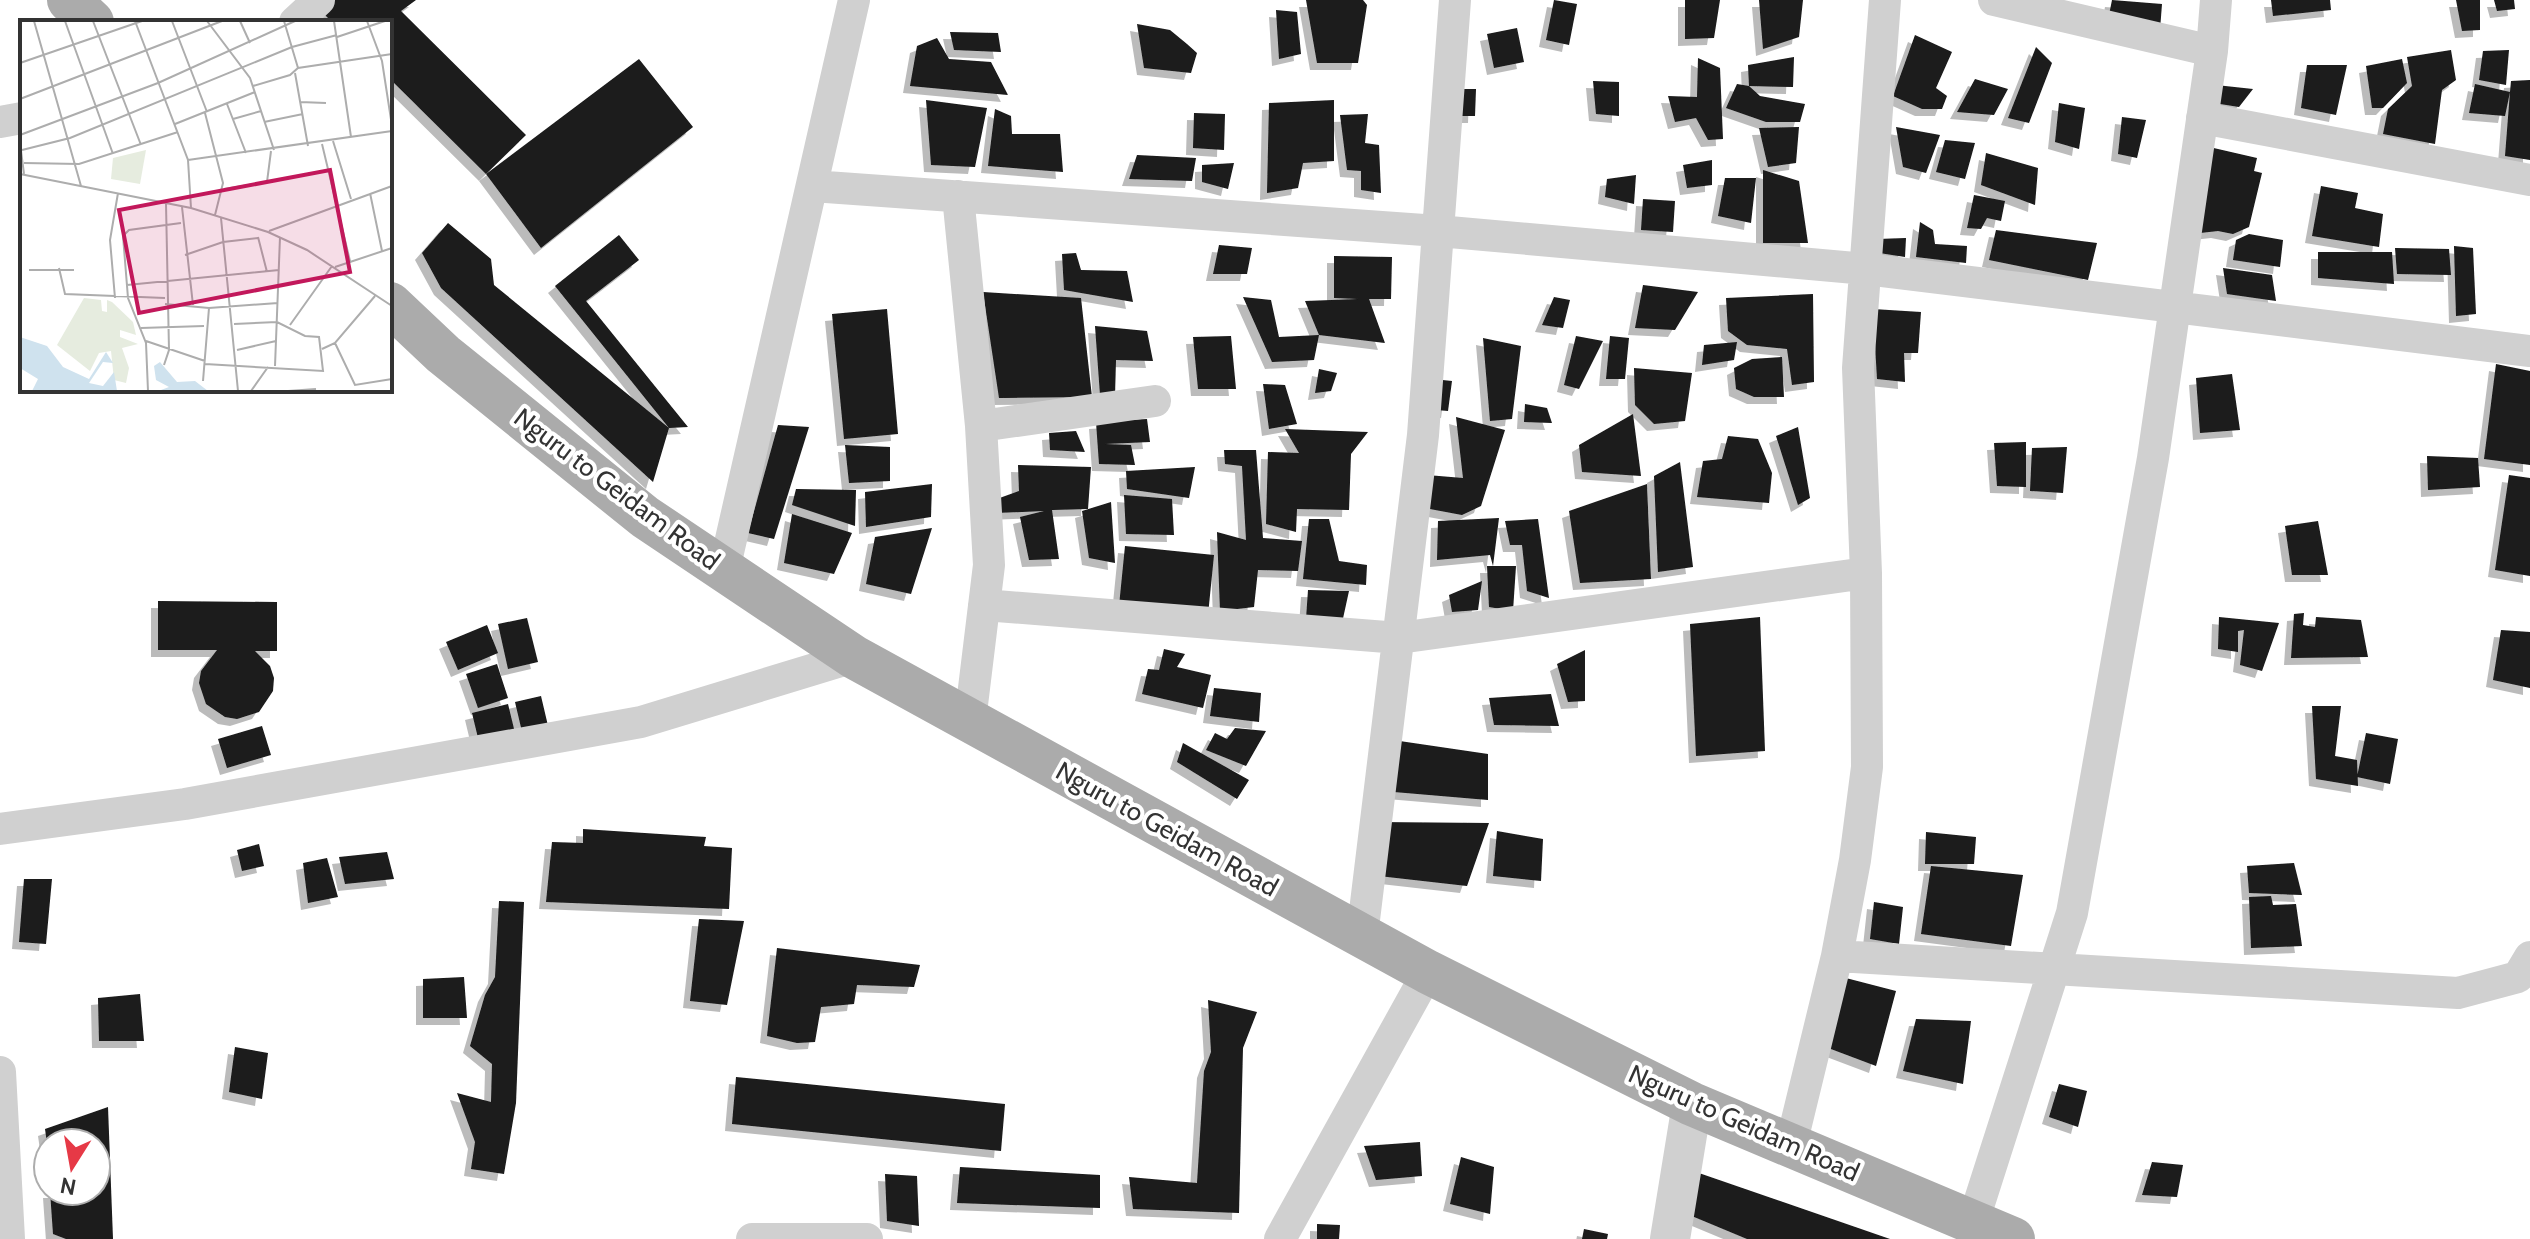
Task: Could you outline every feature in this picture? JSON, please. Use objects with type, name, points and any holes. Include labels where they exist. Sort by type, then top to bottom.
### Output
[{"type":"main road","points":[[69,0],[90,20]]},
{"type":"main road","name":"Nguru to Geidam Road","points":[[392,306],[443,354],[645,517],[854,657],[1428,972],[1692,1104],[2013,1239]]},
{"type":"street","points":[[297,20],[319,0]]},
{"type":"street","points":[[724,570],[854,0]]},
{"type":"street","points":[[1362,936],[1423,435],[1455,0]]},
{"type":"street","points":[[1791,1145],[1837,956],[1855,860],[1867,767],[1866,573],[1858,368],[1885,0]]},
{"type":"street","points":[[1994,0],[2212,51]]},
{"type":"street","points":[[1973,1222],[2072,913],[2153,458],[2212,51],[2216,0]]},
{"type":"street","points":[[0,122],[20,118]]},
{"type":"street","points":[[2202,118],[2530,180]]},
{"type":"street","points":[[812,186],[1438,231],[1866,269],[2530,351]]},
{"type":"street","points":[[958,196],[981,426],[989,565],[970,721]]},
{"type":"street","points":[[981,426],[1155,401]]},
{"type":"street","points":[[984,605],[1399,638],[1866,573]]},
{"type":"street","points":[[0,829],[185,804],[641,722],[854,657]]},
{"type":"street","points":[[1837,956],[2458,993],[2518,977],[2530,957]]},
{"type":"street","points":[[1280,1239],[1428,972]]},
{"type":"street","points":[[0,1072],[9,1239]]},
{"type":"street","points":[[1670,1239],[1692,1104]]},
{"type":"street","points":[[752,1239],[867,1239]]},
{"type":"building","points":[[319,0],[416,0],[401,11],[526,135],[486,174],[392,81],[392,20],[330,20],[315,5]]},
{"type":"building","points":[[1306,0],[1363,0],[1367,5],[1358,63],[1317,63]]},
{"type":"building","points":[[1554,0],[1577,4],[1569,45],[1546,40]]},
{"type":"building","points":[[1685,0],[1720,0],[1714,38],[1685,39]]},
{"type":"building","points":[[1759,0],[1803,0],[1799,37],[1763,49]]},
{"type":"building","points":[[2112,0],[2162,4],[2160,30],[2108,20]]},
{"type":"building","points":[[2271,0],[2330,0],[2331,10],[2273,16]]},
{"type":"building","points":[[2456,0],[2480,0],[2480,30],[2462,31]]},
{"type":"building","points":[[2494,0],[2514,0],[2515,9],[2497,11]]},
{"type":"building","points":[[1276,10],[1297,12],[1301,54],[1279,59]]},
{"type":"building","points":[[1137,24],[1170,30],[1197,53],[1191,73],[1144,68]]},
{"type":"building","points":[[1517,28],[1524,62],[1494,68],[1487,34]]},
{"type":"building","points":[[950,32],[998,33],[1001,52],[954,50]]},
{"type":"building","points":[[1915,35],[1952,52],[1936,88],[1947,96],[1942,109],[1922,109],[1893,96]]},
{"type":"building","points":[[937,38],[949,59],[991,62],[1008,95],[910,86],[917,46]]},
{"type":"building","points":[[2036,47],[2052,63],[2029,123],[2008,118]]},
{"type":"building","points":[[2451,50],[2456,80],[2442,90],[2435,144],[2383,134],[2388,109],[2412,86],[2407,57]]},
{"type":"building","points":[[2509,50],[2506,85],[2479,80],[2483,51]]},
{"type":"building","points":[[1794,57],[1793,87],[1749,86],[1748,65]]},
{"type":"building","points":[[1698,58],[1720,68],[1723,139],[1708,140],[1696,118],[1675,122],[1668,96],[1697,97]]},
{"type":"building","points":[[639,59],[693,127],[541,248],[486,174]]},
{"type":"building","points":[[2402,59],[2407,83],[2383,108],[2372,108],[2366,66]]},
{"type":"building","points":[[2307,65],[2347,65],[2336,115],[2301,108]]},
{"type":"building","points":[[1975,79],[2008,89],[1994,115],[1957,112]]},
{"type":"building","points":[[2530,80],[2530,160],[2505,156],[2511,81]]},
{"type":"building","points":[[1593,81],[1619,82],[1619,116],[1596,114]]},
{"type":"building","points":[[1737,84],[1749,86],[1760,96],[1805,104],[1800,122],[1766,122],[1726,108]]},
{"type":"building","points":[[2475,84],[2510,92],[2505,116],[2469,113]]},
{"type":"building","points":[[2216,85],[2253,89],[2239,107],[2214,103]]},
{"type":"building","points":[[1456,89],[1476,89],[1475,116],[1457,116]]},
{"type":"building","points":[[926,100],[987,108],[975,167],[931,165]]},
{"type":"building","points":[[1334,100],[1334,161],[1303,163],[1298,188],[1267,193],[1269,103]]},
{"type":"building","points":[[2059,103],[2085,108],[2079,149],[2055,142]]},
{"type":"building","points":[[995,109],[1011,116],[1012,134],[1060,134],[1063,172],[988,166]]},
{"type":"building","points":[[1194,113],[1225,114],[1224,150],[1193,148]]},
{"type":"building","points":[[1368,114],[1365,143],[1379,145],[1381,193],[1361,190],[1361,171],[1347,170],[1340,115]]},
{"type":"building","points":[[2122,117],[2146,120],[2137,158],[2118,154]]},
{"type":"building","points":[[1799,127],[1796,163],[1768,167],[1759,128]]},
{"type":"building","points":[[1896,127],[1940,135],[1926,173],[1903,167]]},
{"type":"building","points":[[1945,140],[1975,143],[1965,179],[1936,172]]},
{"type":"building","points":[[2205,146],[2257,158],[2254,171],[2262,173],[2249,227],[2233,234],[2218,231],[2191,234]]},
{"type":"building","points":[[1986,153],[2038,168],[2035,205],[1981,185]]},
{"type":"building","points":[[1137,155],[1196,158],[1192,181],[1129,179]]},
{"type":"building","points":[[1712,160],[1712,185],[1687,188],[1683,165]]},
{"type":"building","points":[[1234,163],[1228,189],[1202,182],[1202,165]]},
{"type":"building","points":[[1763,170],[1799,181],[1808,243],[1763,243]]},
{"type":"building","points":[[1636,175],[1634,204],[1605,197],[1607,179]]},
{"type":"building","points":[[1725,178],[1756,178],[1751,223],[1718,216]]},
{"type":"building","points":[[2321,186],[2358,193],[2355,208],[2383,214],[2379,247],[2312,236]]},
{"type":"building","points":[[1974,195],[2005,201],[2001,221],[1987,218],[1981,229],[1967,228]]},
{"type":"building","points":[[1643,199],[1675,201],[1673,232],[1641,230]]},
{"type":"building","points":[[1920,222],[1933,230],[1935,244],[1967,246],[1966,263],[1916,257]]},
{"type":"building","points":[[448,223],[491,259],[494,285],[669,428],[653,482],[441,288],[422,253]]},
{"type":"building","points":[[1996,230],[2097,243],[2088,280],[1989,260]]},
{"type":"building","points":[[2249,234],[2283,240],[2280,267],[2233,260],[2236,240]]},
{"type":"building","points":[[619,235],[639,260],[586,301],[688,427],[669,428],[555,286]]},
{"type":"building","points":[[1906,238],[1905,257],[1873,252],[1877,239]]},
{"type":"building","points":[[1219,245],[1252,248],[1247,274],[1213,274]]},
{"type":"building","points":[[2454,246],[2473,248],[2476,314],[2456,316]]},
{"type":"building","points":[[2395,248],[2449,249],[2451,275],[2397,274]]},
{"type":"building","points":[[2318,252],[2392,252],[2394,284],[2318,278]]},
{"type":"building","points":[[1076,253],[1081,270],[1127,271],[1133,302],[1064,290],[1062,254]]},
{"type":"building","points":[[1334,256],[1392,257],[1391,299],[1369,299],[1385,343],[1319,335],[1305,301],[1358,299],[1334,298]]},
{"type":"building","points":[[2223,268],[2272,275],[2276,301],[2227,294]]},
{"type":"building","points":[[1643,285],[1698,292],[1675,330],[1635,328]]},
{"type":"building","points":[[983,292],[1081,298],[1092,397],[999,398]]},
{"type":"building","points":[[1813,294],[1814,382],[1792,385],[1787,349],[1747,345],[1728,331],[1726,298]]},
{"type":"building","points":[[1243,297],[1271,300],[1279,337],[1319,335],[1314,360],[1272,362]]},
{"type":"building","points":[[1554,297],[1570,300],[1563,328],[1542,325]]},
{"type":"building","points":[[887,309],[898,434],[844,439],[832,314]]},
{"type":"building","points":[[1873,309],[1921,312],[1918,353],[1904,353],[1905,382],[1877,379]]},
{"type":"building","points":[[1095,326],[1147,331],[1153,361],[1116,360],[1115,396],[1100,395]]},
{"type":"building","points":[[1231,336],[1236,389],[1198,389],[1193,337]]},
{"type":"building","points":[[1576,336],[1603,341],[1579,389],[1564,385]]},
{"type":"building","points":[[1610,336],[1629,338],[1625,379],[1606,379]]},
{"type":"building","points":[[1483,338],[1521,346],[1512,419],[1490,421]]},
{"type":"building","points":[[1737,342],[1734,360],[1702,365],[1704,345]]},
{"type":"building","points":[[1782,357],[1784,397],[1754,397],[1736,389],[1734,368],[1752,359]]},
{"type":"building","points":[[2496,364],[2530,371],[2530,465],[2484,459]]},
{"type":"building","points":[[1634,368],[1692,373],[1685,421],[1654,424],[1635,405]]},
{"type":"building","points":[[1319,369],[1337,373],[1331,391],[1315,393]]},
{"type":"building","points":[[2232,374],[2240,430],[2200,433],[2196,378]]},
{"type":"building","points":[[1433,379],[1452,381],[1448,411],[1425,409]]},
{"type":"building","points":[[1263,384],[1285,385],[1297,424],[1269,429]]},
{"type":"building","points":[[1525,404],[1547,408],[1552,423],[1524,422]]},
{"type":"building","points":[[1633,414],[1641,476],[1582,472],[1579,445]]},
{"type":"building","points":[[1456,417],[1505,430],[1481,506],[1462,515],[1414,506],[1427,475],[1463,478]]},
{"type":"building","points":[[1147,419],[1150,442],[1105,444],[1131,445],[1135,465],[1099,464],[1096,422]]},
{"type":"building","points":[[778,425],[809,427],[774,539],[748,533]]},
{"type":"building","points":[[1798,427],[1810,498],[1798,505],[1776,436]]},
{"type":"building","points":[[1285,429],[1368,432],[1351,454],[1349,510],[1297,509],[1296,532],[1266,524],[1268,452],[1299,453]]},
{"type":"building","points":[[1076,431],[1085,452],[1050,450],[1049,433]]},
{"type":"building","points":[[1728,436],[1758,439],[1772,473],[1769,503],[1697,497],[1703,461],[1722,459]]},
{"type":"building","points":[[2026,442],[2026,487],[1997,486],[1994,443]]},
{"type":"building","points":[[845,445],[890,447],[890,481],[849,483]]},
{"type":"building","points":[[2067,447],[2063,493],[2030,491],[2032,448]]},
{"type":"building","points":[[1224,450],[1256,450],[1263,538],[1302,541],[1298,571],[1258,570],[1254,607],[1220,611],[1217,532],[1246,540],[1242,466],[1225,464]]},
{"type":"building","points":[[2427,456],[2478,458],[2480,487],[2428,490]]},
{"type":"building","points":[[1680,462],[1693,567],[1658,572],[1654,476]]},
{"type":"building","points":[[1018,465],[1091,467],[1088,509],[1052,510],[1059,559],[1029,560],[1020,517],[1044,511],[995,513],[994,500],[1019,491]]},
{"type":"building","points":[[1195,467],[1189,498],[1127,489],[1126,471]]},
{"type":"building","points":[[2509,475],[2530,478],[2530,576],[2495,570]]},
{"type":"building","points":[[932,484],[931,517],[866,527],[865,492]]},
{"type":"building","points":[[1647,484],[1651,579],[1580,583],[1569,511]]},
{"type":"building","points":[[796,489],[856,490],[855,526],[792,505]]},
{"type":"building","points":[[1124,495],[1172,499],[1174,535],[1126,534]]},
{"type":"building","points":[[1111,502],[1115,563],[1089,558],[1082,511]]},
{"type":"building","points":[[792,514],[852,533],[834,574],[784,563]]},
{"type":"building","points":[[1499,518],[1493,566],[1490,555],[1437,560],[1438,521]]},
{"type":"building","points":[[1309,519],[1329,519],[1339,561],[1367,565],[1366,585],[1303,579]]},
{"type":"building","points":[[1538,519],[1549,598],[1527,591],[1522,545],[1510,545],[1505,521]]},
{"type":"building","points":[[2318,521],[2328,575],[2292,575],[2285,526]]},
{"type":"building","points":[[932,528],[911,594],[866,584],[875,537]]},
{"type":"building","points":[[1125,546],[1214,555],[1207,625],[1118,616]]},
{"type":"building","points":[[1487,566],[1516,566],[1513,611],[1489,607]]},
{"type":"building","points":[[1482,581],[1478,610],[1452,612],[1449,595]]},
{"type":"building","points":[[1308,590],[1349,591],[1342,623],[1306,619]]},
{"type":"building","points":[[158,601],[277,602],[277,651],[255,651],[270,666],[274,678],[273,691],[259,712],[237,719],[225,717],[206,704],[199,683],[201,671],[217,650],[158,650]]},
{"type":"building","points":[[2304,613],[2303,625],[2315,627],[2316,617],[2361,620],[2368,657],[2291,658],[2294,614]]},
{"type":"building","points":[[1760,617],[1765,751],[1696,756],[1690,624]]},
{"type":"building","points":[[2219,617],[2279,623],[2262,671],[2240,665],[2244,630],[2238,631],[2238,652],[2218,649]]},
{"type":"building","points":[[527,618],[538,662],[508,669],[498,624]]},
{"type":"building","points":[[487,625],[498,653],[458,670],[446,642]]},
{"type":"building","points":[[2501,630],[2530,632],[2530,688],[2493,680]]},
{"type":"building","points":[[1164,649],[1185,654],[1177,667],[1211,675],[1203,708],[1142,694],[1148,669],[1159,670]]},
{"type":"building","points":[[1585,650],[1585,701],[1568,702],[1557,664]]},
{"type":"building","points":[[497,664],[508,698],[478,708],[466,674]]},
{"type":"building","points":[[1214,688],[1261,693],[1259,722],[1210,716]]},
{"type":"building","points":[[1551,694],[1559,726],[1494,725],[1489,698]]},
{"type":"building","points":[[541,696],[549,730],[523,736],[515,702]]},
{"type":"building","points":[[508,704],[515,733],[479,742],[472,713]]},
{"type":"building","points":[[2312,706],[2341,706],[2335,756],[2357,760],[2358,786],[2316,779]]},
{"type":"building","points":[[262,726],[271,755],[227,768],[218,739]]},
{"type":"building","points":[[1235,728],[1266,731],[1246,766],[1206,750],[1215,733],[1227,739]]},
{"type":"building","points":[[2366,733],[2398,739],[2390,784],[2357,777]]},
{"type":"building","points":[[1386,739],[1488,754],[1488,800],[1394,792]]},
{"type":"building","points":[[1183,743],[1249,780],[1237,799],[1177,762]]},
{"type":"building","points":[[1376,822],[1489,823],[1467,886],[1370,875]]},
{"type":"building","points":[[583,829],[706,837],[704,846],[732,848],[729,909],[546,902],[552,842],[583,843]]},
{"type":"building","points":[[1497,831],[1543,839],[1541,881],[1493,876]]},
{"type":"building","points":[[1926,832],[1976,837],[1974,864],[1925,864]]},
{"type":"building","points":[[259,844],[264,866],[242,871],[237,850]]},
{"type":"building","points":[[387,852],[394,879],[345,884],[339,857]]},
{"type":"building","points":[[327,858],[338,897],[308,903],[303,863]]},
{"type":"building","points":[[2294,863],[2302,895],[2249,893],[2247,866]]},
{"type":"building","points":[[1931,866],[2023,875],[2011,946],[1921,934]]},
{"type":"building","points":[[24,879],[52,879],[46,944],[19,942]]},
{"type":"building","points":[[2271,896],[2273,905],[2296,904],[2302,946],[2251,948],[2249,897]]},
{"type":"building","points":[[499,901],[524,902],[516,1103],[504,1174],[471,1169],[475,1142],[457,1093],[491,1102],[492,1064],[470,1046],[485,995],[495,977]]},
{"type":"building","points":[[1874,902],[1903,907],[1899,944],[1870,939]]},
{"type":"building","points":[[699,919],[744,921],[727,1005],[690,1001]]},
{"type":"building","points":[[777,948],[920,965],[914,987],[857,985],[854,1004],[821,1007],[815,1042],[797,1043],[767,1036]]},
{"type":"building","points":[[464,977],[467,1018],[423,1018],[423,979]]},
{"type":"building","points":[[1842,977],[1896,991],[1876,1066],[1823,1046]]},
{"type":"building","points":[[140,994],[144,1041],[99,1041],[98,998]]},
{"type":"building","points":[[1208,1000],[1257,1012],[1243,1048],[1239,1213],[1133,1209],[1129,1177],[1197,1183],[1204,1071],[1211,1052]]},
{"type":"building","points":[[1916,1019],[1971,1021],[1963,1084],[1903,1071]]},
{"type":"building","points":[[235,1047],[268,1053],[262,1099],[229,1092]]},
{"type":"building","points":[[736,1077],[1005,1104],[1001,1151],[732,1124]]},
{"type":"building","points":[[2059,1084],[2087,1091],[2078,1127],[2049,1117]]},
{"type":"building","points":[[108,1107],[109,1127],[51,1127]]},
{"type":"building","points":[[1420,1142],[1422,1176],[1376,1180],[1364,1146]]},
{"type":"building","points":[[1461,1157],[1494,1167],[1490,1214],[1450,1204]]},
{"type":"building","points":[[2152,1162],[2183,1165],[2177,1197],[2142,1195]]},
{"type":"building","points":[[960,1167],[1100,1175],[1100,1208],[957,1203]]},
{"type":"building","points":[[1696,1172],[1890,1239],[1747,1239],[1675,1209]]},
{"type":"building","points":[[885,1174],[917,1176],[919,1226],[887,1221]]},
{"type":"building","points":[[51,1207],[112,1207],[113,1239],[66,1239],[53,1234]]},
{"type":"building","points":[[1317,1224],[1340,1225],[1339,1239],[1317,1239]]},
{"type":"building","points":[[1584,1229],[1608,1234],[1607,1239],[1582,1239]]}]
